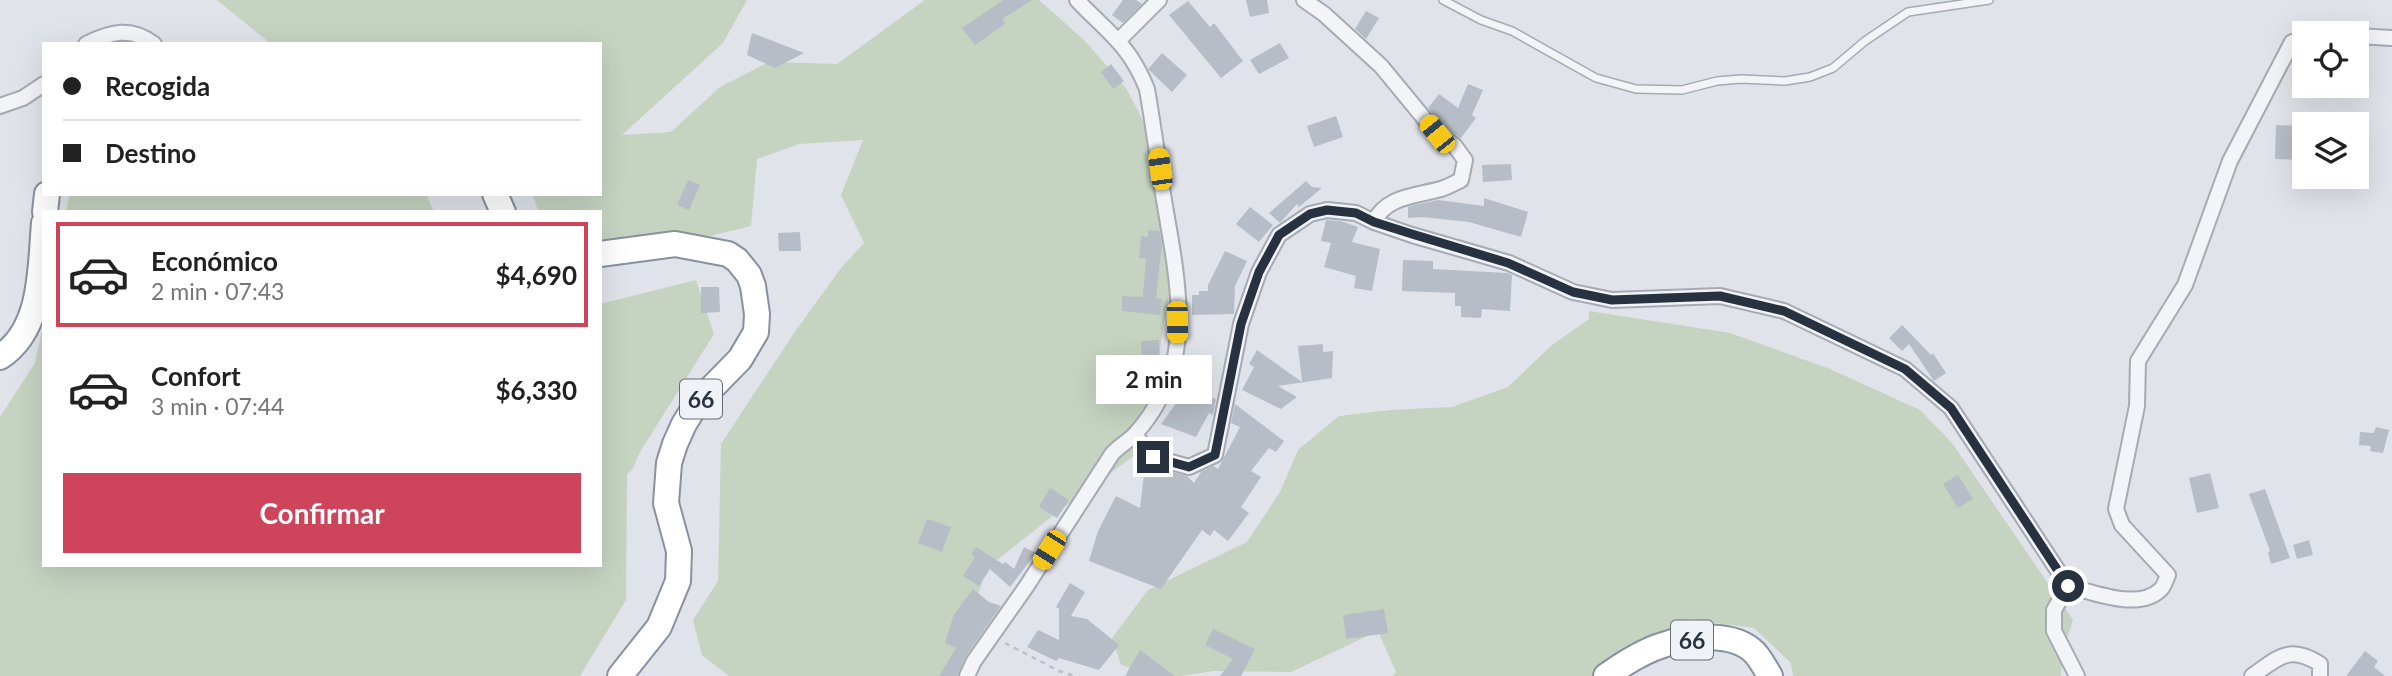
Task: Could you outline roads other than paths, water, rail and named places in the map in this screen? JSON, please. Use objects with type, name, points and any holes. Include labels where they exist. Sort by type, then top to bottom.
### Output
[{"type":"highway","points":[[0,357],[18,342],[32,317],[42,243]]},
{"type":"highway","name":"66","points":[[602,254],[675,244],[729,254],[749,275],[757,314],[756,332],[740,359],[697,403],[675,443],[668,463],[666,503],[680,551],[678,581],[659,627],[620,676]]},
{"type":"highway","name":"66","points":[[1606,676],[1637,656],[1663,645],[1712,637],[1740,643],[1755,653],[1770,676]]},
{"type":"street","points":[[967,676],[974,661],[1112,454],[1118,446],[1135,435],[1161,397],[1172,371],[1178,336],[1176,267],[1147,89],[1137,64],[1119,40],[1077,0]]},
{"type":"street","points":[[1119,40],[1159,0]]},
{"type":"street","points":[[1304,0],[1324,14],[1381,66],[1437,134],[1454,145],[1465,160],[1461,180],[1444,189],[1412,195],[1389,204],[1379,212],[1374,222]]},
{"type":"street","points":[[90,42],[109,33],[125,32],[140,34],[151,42]]},
{"type":"street","points":[[2369,37],[2392,38]]},
{"type":"street","points":[[1135,435],[1153,457],[1189,467],[1215,455],[1241,324],[1259,272],[1279,235],[1310,214],[1327,210],[1356,213],[1374,222],[1508,263],[1573,292],[1612,300],[1720,296],[1784,311],[1905,369],[1951,408],[2068,586],[2125,600],[2140,599],[2161,590],[2168,575],[2122,525],[2116,509],[2137,406],[2138,361],[2185,285],[2230,161],[2292,42]]},
{"type":"street","points":[[0,106],[23,98],[42,85]]},
{"type":"street","points":[[2068,586],[2054,610],[2054,631],[2077,676]]},
{"type":"street","points":[[2252,676],[2284,654],[2305,655],[2320,664],[2320,676]]},
{"type":"lane","points":[[1443,0],[1481,20],[1512,31],[1597,78],[1636,89],[1682,90],[1717,81],[1785,81],[1810,78],[1833,68],[1865,41],[1908,12],[1990,0]]}]
